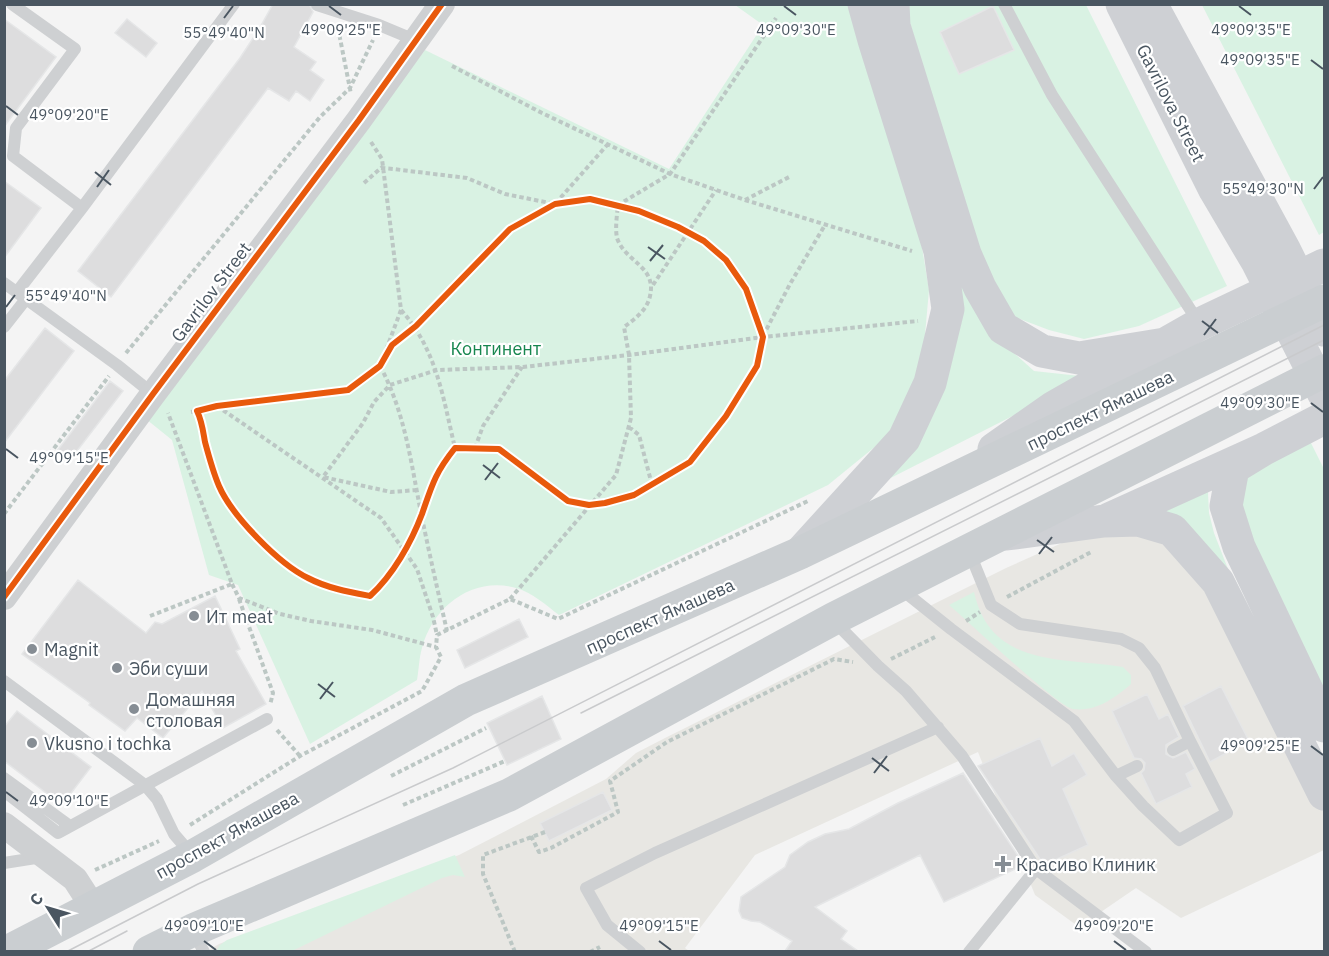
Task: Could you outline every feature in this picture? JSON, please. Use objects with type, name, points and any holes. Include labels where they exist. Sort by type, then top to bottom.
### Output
[{"type":"main road","points":[[800,553],[904,439],[930,382],[948,309],[940,251],[864,4]]},
{"type":"main road","points":[[893,4],[894,26],[965,254],[980,288],[1003,328],[1042,351],[1079,358],[1165,344]]},
{"type":"main road","points":[[1108,4],[1185,146],[1215,190]]},
{"type":"main road","name":"Gavrilova Street","points":[[1144,5],[1215,190],[1271,256]]},
{"type":"main road","name":"Gavrilova Street","points":[[1144,5],[1271,256]]},
{"type":"main road","points":[[1271,256],[1324,330]]},
{"type":"main road","points":[[1271,256],[1324,394]]},
{"type":"main road","points":[[934,490],[1054,407],[1200,324],[1324,265]]},
{"type":"main road","name":"проспект Ямашева","points":[[7,951],[93,906],[183,845],[466,700],[800,553],[1324,301]]},
{"type":"main road","points":[[149,951],[198,941],[509,795],[897,586],[1324,371]]},
{"type":"main road","points":[[1103,533],[1324,418]]},
{"type":"main road","points":[[1264,449],[1233,468],[1226,507],[1239,547],[1324,726]]},
{"type":"main road","points":[[1002,534],[1103,533],[1138,520],[1172,530],[1218,582],[1324,794]]},
{"type":"street","name":"Gavrilov Street","points":[[4,597],[160,404],[442,4]]},
{"type":"street","points":[[4,825],[75,879],[93,906]]},
{"type":"lane","points":[[12,4],[75,49],[16,128],[13,156],[82,208]]},
{"type":"lane","points":[[4,327],[21,295],[82,208],[234,4]]},
{"type":"lane","points":[[1004,4],[1052,95],[1200,324]]},
{"type":"lane","points":[[317,5],[334,9],[415,40]]},
{"type":"lane","points":[[4,283],[117,365],[160,404]]},
{"type":"lane","points":[[897,586],[1074,722],[1116,776],[1143,806],[1179,840],[1227,813],[1155,668],[1140,648],[1121,639],[1020,624],[992,606],[969,551]]},
{"type":"lane","points":[[833,620],[906,691],[962,756],[1036,869],[1146,951]]},
{"type":"lane","points":[[4,681],[11,692],[145,785],[157,799],[183,845]]},
{"type":"lane","points":[[4,790],[58,833],[267,719]]},
{"type":"lane","points":[[640,951],[607,925],[586,888],[666,848],[938,727]]},
{"type":"lane","points":[[1173,750],[1190,741]]},
{"type":"lane","points":[[1116,776],[1137,766]]},
{"type":"lane","points":[[4,778],[70,826]]},
{"type":"lane","points":[[4,863],[46,857]]},
{"type":"lane","points":[[969,951],[1036,869]]},
{"type":"path","points":[[334,9],[359,120],[382,159],[381,168],[401,310],[380,366],[390,385],[410,450],[447,631]]},
{"type":"path","points":[[653,286],[649,275],[621,245],[616,236],[618,205],[670,174],[776,18]]},
{"type":"path","points":[[4,514],[117,365],[320,117],[350,88],[379,26]]},
{"type":"path","points":[[452,66],[542,113],[670,174],[744,200],[917,252]]},
{"type":"path","points":[[364,183],[381,168],[467,178],[505,194],[555,204],[608,144]]},
{"type":"path","points":[[744,200],[790,176]]},
{"type":"path","points":[[437,636],[510,599],[616,475],[631,418],[629,355],[624,327],[638,317],[644,309],[653,286],[716,190]]},
{"type":"path","points":[[763,337],[790,284],[825,225]]},
{"type":"path","points":[[401,310],[416,326],[437,370],[455,448]]},
{"type":"path","points":[[323,477],[363,423],[374,402],[390,385],[437,370],[523,367],[919,320]]},
{"type":"path","points":[[475,448],[483,426],[523,367]]},
{"type":"path","points":[[160,404],[239,598],[273,693],[267,719],[300,756]]},
{"type":"path","points":[[75,879],[183,845],[300,756],[422,691],[441,657],[436,647],[437,636],[433,617],[417,569],[381,518],[217,405]]},
{"type":"path","points":[[190,412],[197,411]]},
{"type":"path","points":[[629,427],[639,435],[652,485]]},
{"type":"path","points":[[323,477],[391,492],[417,490]]},
{"type":"path","points":[[510,599],[558,620],[818,497]]},
{"type":"path","points":[[531,836],[539,852],[551,849],[618,812],[610,781],[667,742],[834,659],[878,666],[992,606],[1103,533]]},
{"type":"path","points":[[150,616],[232,584]]},
{"type":"path","points":[[239,598],[280,614],[372,630],[436,647]]},
{"type":"path","points":[[392,776],[486,728]]},
{"type":"path","points":[[403,805],[505,761]]},
{"type":"path","points":[[515,951],[483,874],[483,855],[545,832]]},
{"type":"path","points":[[590,951],[600,947]]},
{"type":"shaded area","points":[[1127,526],[1190,558],[1324,811],[1324,850],[1181,918],[1136,888],[1079,927],[1035,895],[978,752],[755,855],[685,948],[689,951],[205,952],[219,944],[459,855],[606,779],[636,753],[1006,568],[1071,539]]},
{"type":"green space","name":"Континент","points":[[735,5],[852,5],[921,241],[929,290],[922,368],[887,437],[828,485],[559,615],[533,596],[516,588],[500,585],[485,586],[470,591],[445,607],[435,619],[422,648],[417,680],[310,744],[238,585],[209,575],[172,440],[146,419],[425,50],[669,169],[763,25]]},
{"type":"green space","points":[[874,5],[995,336],[1034,371],[1089,377],[869,489],[950,351]]},
{"type":"green space","points":[[905,5],[1086,5],[1227,286],[1139,326],[1084,339],[1049,330],[1012,316],[970,232]]},
{"type":"green space","points":[[1202,5],[1324,5],[1324,232],[1319,235]]},
{"type":"green space","points":[[1310,441],[1324,469],[1324,707],[1248,542],[1237,497],[1249,474]]},
{"type":"green space","points":[[1212,478],[1208,493],[1209,513],[1228,569],[1324,760],[1155,507]]},
{"type":"green space","points":[[974,592],[983,617],[996,634],[1013,646],[1032,654],[1054,659],[1123,667],[1131,675],[1131,684],[1112,699],[1097,706],[1073,709],[1064,705],[1032,680],[949,605]]},
{"type":"green space","points":[[455,855],[465,877],[453,875],[442,878],[292,951],[216,951],[227,940]]},
{"type":"building","points":[[273,4],[309,4],[313,12],[294,47],[316,62],[310,70],[324,80],[310,101],[296,91],[289,101],[268,88],[111,297],[78,271],[240,58]]},
{"type":"building","points":[[993,6],[1014,50],[959,74],[940,32]]},
{"type":"building","points":[[4,19],[56,57],[4,127]]},
{"type":"building","points":[[127,19],[157,43],[146,57],[115,33]]},
{"type":"building","points":[[4,181],[41,208],[4,258]]},
{"type":"building","points":[[45,328],[74,351],[4,443],[4,381]]},
{"type":"building","points":[[110,381],[123,391],[67,464],[54,455]]},
{"type":"building","points":[[78,580],[146,633],[155,622],[162,624],[215,596],[240,649],[236,651],[266,704],[223,728],[202,691],[163,738],[137,718],[125,731],[22,654]]},
{"type":"building","points":[[519,619],[528,637],[465,668],[457,650]]},
{"type":"building","points":[[1221,686],[1249,741],[1210,762],[1183,706]]},
{"type":"building","points":[[1147,694],[1159,719],[1168,714],[1179,737],[1166,745],[1166,754],[1173,758],[1186,752],[1195,769],[1186,774],[1192,787],[1156,804],[1141,773],[1145,763],[1141,759],[1134,758],[1112,711]]},
{"type":"building","points":[[542,696],[561,739],[507,765],[487,723]]},
{"type":"building","name":"Vkusno i tochka","points":[[17,711],[91,767],[62,805],[4,761],[4,727]]},
{"type":"building","points":[[1040,738],[1052,766],[1074,753],[1087,775],[1063,789],[1088,845],[1044,865],[978,766]]},
{"type":"building","points":[[963,773],[1024,865],[944,902],[920,855],[815,907],[847,931],[841,939],[858,951],[785,951],[792,941],[760,922],[742,918],[739,911],[741,897],[785,867],[790,855],[808,842],[825,834],[849,829]]},
{"type":"building","points":[[603,792],[612,810],[549,841],[540,823]]},
{"type":"tram line","points":[[66,952],[198,884],[453,768],[1324,325]]},
{"type":"tram line","points":[[581,713],[1324,340]]},
{"type":"tram line","points":[[87,952],[127,931]]},
{"type":"cycle path","points":[[4,597],[359,120],[442,4]]},
{"type":"cycle path","points":[[590,199],[639,211],[678,227],[704,241],[726,260],[746,289],[763,337],[757,366],[726,416],[690,462],[634,495],[589,505],[568,501],[499,449],[455,448],[435,480],[407,547],[394,568],[370,596],[315,581],[296,571],[271,551],[245,525],[225,498],[210,459],[197,411],[217,406],[348,390],[380,366],[392,345],[416,326],[510,229],[555,204],[590,199]]},
{"type":"place","name":"Ит meat","points":[[194,616]]},
{"type":"place","name":"Magnit","points":[[32,649]]},
{"type":"place","name":"Эби суши","points":[[117,668]]},
{"type":"place","name":"Домашняя столовая","points":[[134,709]]},
{"type":"place","name":"Vkusno i tochka","points":[[32,743]]},
{"type":"place","name":"Красиво Клиник","points":[[1003,864]]}]
